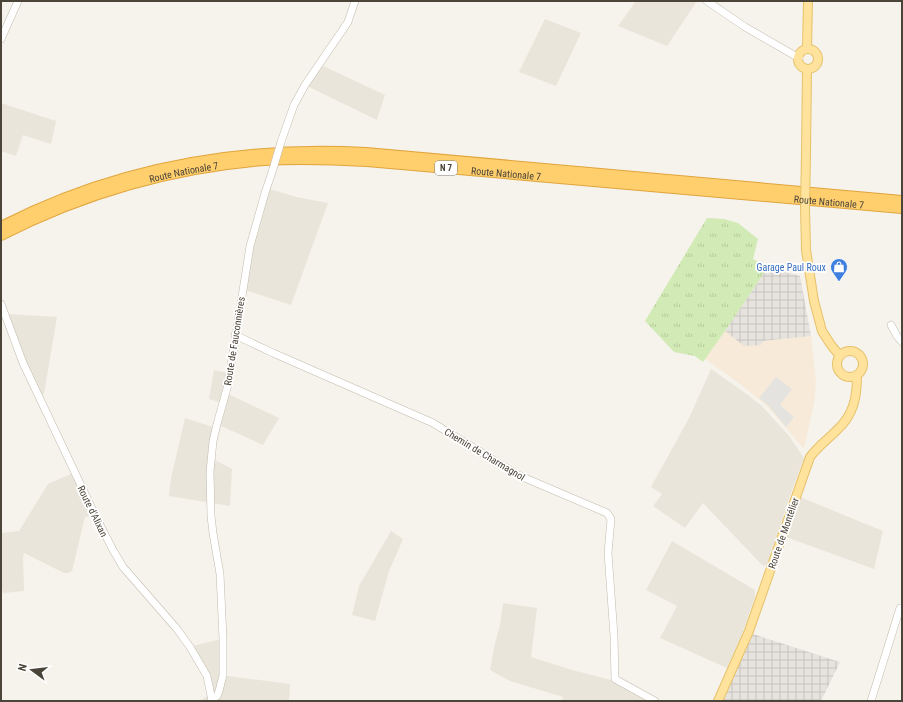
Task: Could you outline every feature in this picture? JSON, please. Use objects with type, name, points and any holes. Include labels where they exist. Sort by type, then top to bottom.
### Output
[{"type":"highway","name":"Route Nationale 7","points":[[1,227],[45,206],[85,190],[154,170],[190,162],[224,157],[293,152],[366,154],[902,201]]},
{"type":"highway","name":"Route Nationale 7","points":[[1,235],[45,214],[115,188],[143,180],[222,165],[265,160],[292,159],[367,161],[902,208]]},
{"type":"main road","points":[[807,49],[808,1]]},
{"type":"main road","points":[[807,49],[811,49],[816,53],[818,59],[816,65],[811,69],[807,69],[800,64],[799,58],[802,52],[807,49]]},
{"type":"main road","points":[[807,69],[806,250],[814,300],[822,331],[840,356]]},
{"type":"main road","points":[[848,351],[852,351],[859,355],[862,358],[863,367],[861,371],[857,375],[850,377],[842,374],[837,363],[840,356],[848,351]]},
{"type":"main road","name":"Route de Montélier","points":[[718,701],[749,631],[810,457],[819,446],[838,430],[849,416],[856,397],[857,375]]},
{"type":"street","points":[[1,39],[18,1]]},
{"type":"street","name":"Route de Fauconnières","points":[[212,700],[217,696],[222,683],[223,639],[220,574],[211,516],[210,472],[213,442],[228,385],[250,246],[281,142],[294,105],[305,85],[348,22],[355,1]]},
{"type":"street","points":[[708,1],[745,27],[799,58]]},
{"type":"street","name":"Route d'Alixan","points":[[1,304],[23,363],[112,550],[123,567],[177,629],[190,647],[207,676],[212,700]]},
{"type":"street","points":[[891,325],[902,342]]},
{"type":"street","name":"Chemin de Charmagnol","points":[[235,335],[433,423],[518,475],[607,513],[611,519],[608,553],[614,636],[615,679],[651,700]]},
{"type":"street","points":[[871,701],[900,608]]},
{"type":"shaded area","points":[[636,1],[697,1],[667,46],[618,26]]},
{"type":"shaded area","points":[[545,19],[581,33],[556,86],[519,72]]},
{"type":"shaded area","points":[[319,64],[385,95],[377,120],[305,85]]},
{"type":"shaded area","points":[[1,103],[56,121],[51,144],[23,135],[16,156],[1,151]]},
{"type":"shaded area","points":[[269,189],[297,197],[328,203],[291,305],[245,290],[252,244]]},
{"type":"shaded area","points":[[768,267],[800,276],[811,336],[763,341],[761,345],[744,346],[725,331]]},
{"type":"shaded area","points":[[8,314],[57,317],[44,394],[41,395],[26,363]]},
{"type":"shaded area","points":[[725,331],[745,346],[763,341],[811,336],[816,383],[814,403],[804,449],[767,406],[740,384],[705,359]]},
{"type":"shaded area","points":[[711,369],[762,406],[789,436],[804,458],[767,566],[762,565],[703,503],[685,528],[653,506],[662,494],[651,487],[689,418]]},
{"type":"shaded area","points":[[214,370],[227,373],[224,392],[279,418],[263,445],[219,425],[225,404],[209,399]]},
{"type":"shaded area","points":[[776,377],[792,389],[780,405],[794,417],[786,427],[768,405],[759,398]]},
{"type":"shaded area","points":[[185,418],[213,427],[209,457],[232,469],[230,506],[169,496],[171,478]]},
{"type":"shaded area","points":[[73,473],[93,516],[85,517],[72,571],[64,573],[24,553],[24,591],[3,593],[1,583],[1,533],[19,531],[48,484]]},
{"type":"shaded area","points":[[800,497],[883,531],[874,569],[786,537]]},
{"type":"shaded area","points":[[391,531],[403,539],[389,571],[375,621],[352,615],[359,586]]},
{"type":"shaded area","points":[[672,541],[755,590],[755,597],[742,634],[727,668],[660,638],[677,606],[646,590]]},
{"type":"shaded area","points":[[503,603],[537,608],[531,657],[572,670],[615,681],[650,701],[562,701],[563,697],[510,681],[490,670],[500,625]]},
{"type":"shaded area","points":[[753,634],[840,662],[821,701],[723,701]]},
{"type":"shaded area","points":[[221,639],[220,675],[290,684],[289,701],[202,701],[214,692],[209,675],[193,646]]},
{"type":"green space","points":[[707,218],[724,219],[738,223],[758,239],[753,259],[768,267],[703,362],[695,356],[674,352],[645,321]]},
{"type":"place","name":"Garage Paul Roux","points":[[839,282]]}]
